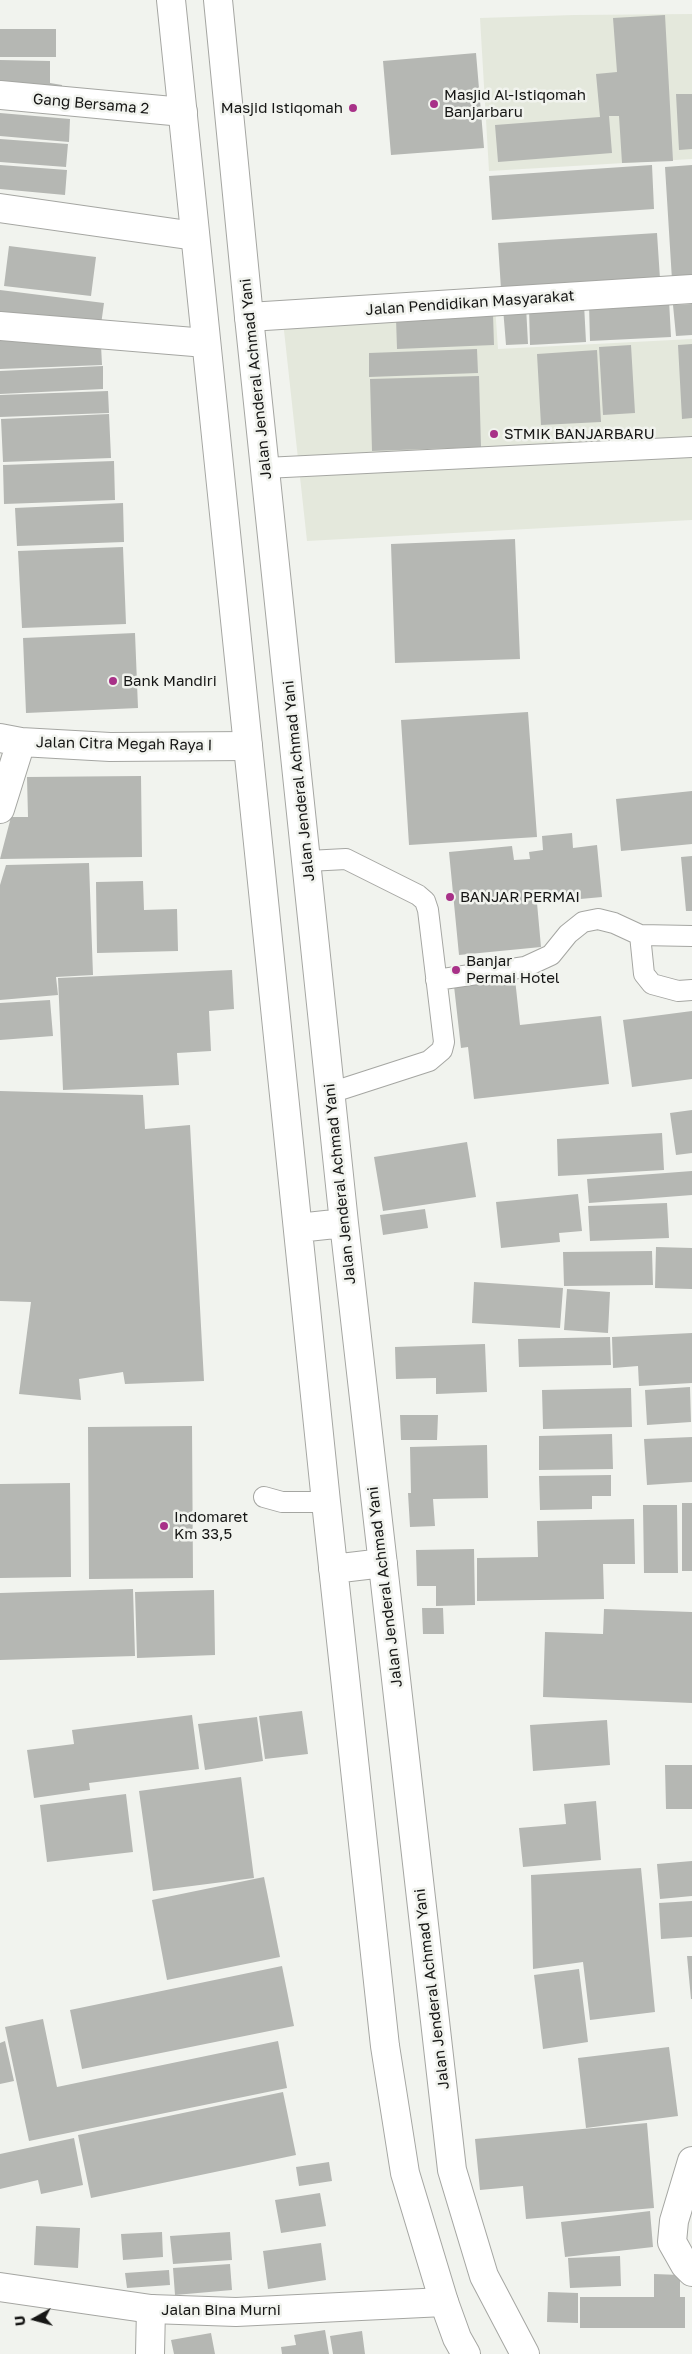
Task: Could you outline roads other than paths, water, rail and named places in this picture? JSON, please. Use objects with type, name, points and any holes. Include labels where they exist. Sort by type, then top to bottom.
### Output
[{"type":"main road","points":[[171,0],[333,1570],[385,2046],[406,2173],[444,2302],[457,2338],[466,2354]]},
{"type":"main road","name":"Jalan Jenderal Achmad Yani","points":[[218,0],[249,317],[308,861],[344,1223],[452,2170],[484,2276],[524,2354]]},
{"type":"main road","name":"Gang Bersama 2","points":[[0,95],[183,112]]},
{"type":"main road","points":[[0,208],[195,236]]},
{"type":"main road","name":"Jalan Pendidikan Masyarakat","points":[[249,317],[692,289]]},
{"type":"main road","points":[[0,326],[206,343]]},
{"type":"main road","points":[[0,809],[10,740]]},
{"type":"main road","name":"Jalan Citra Megah Raya I","points":[[10,740],[110,746],[248,746]]},
{"type":"main road","points":[[298,1228],[344,1223]]},
{"type":"main road","points":[[333,1570],[382,1563]]},
{"type":"main road","points":[[692,2161],[674,2221],[672,2242],[692,2272]]},
{"type":"main road","name":"Jalan Bina Murni","points":[[0,2287],[151,2310],[236,2312],[444,2302]]},
{"type":"main road","points":[[150,2354],[151,2310]]},
{"type":"lane","points":[[265,468],[692,447]]},
{"type":"lane","points":[[308,861],[346,859],[418,895],[425,901],[428,910],[444,1042],[442,1050],[429,1061],[330,1093]]},
{"type":"lane","points":[[436,980],[526,967],[551,955],[568,934],[583,922],[598,919],[614,923],[640,935],[692,936]]},
{"type":"lane","points":[[640,935],[644,974],[652,984],[678,991],[692,990]]},
{"type":"lane","points":[[264,1498],[282,1502],[326,1502]]},
{"type":"place","name":"Masjid Al-Istiqomah Banjarbaru","points":[[434,104]]},
{"type":"place","name":"Masjid Istiqomah","points":[[353,108]]},
{"type":"place","name":"STMIK BANJARBARU","points":[[494,434]]},
{"type":"place","name":"Bank Mandiri","points":[[113,681]]},
{"type":"place","name":"BANJAR PERMAI","points":[[450,897]]},
{"type":"place","name":"Banjar Permai Hotel","points":[[456,970]]},
{"type":"place","name":"Indomaret Km 33,5","points":[[164,1526]]}]
